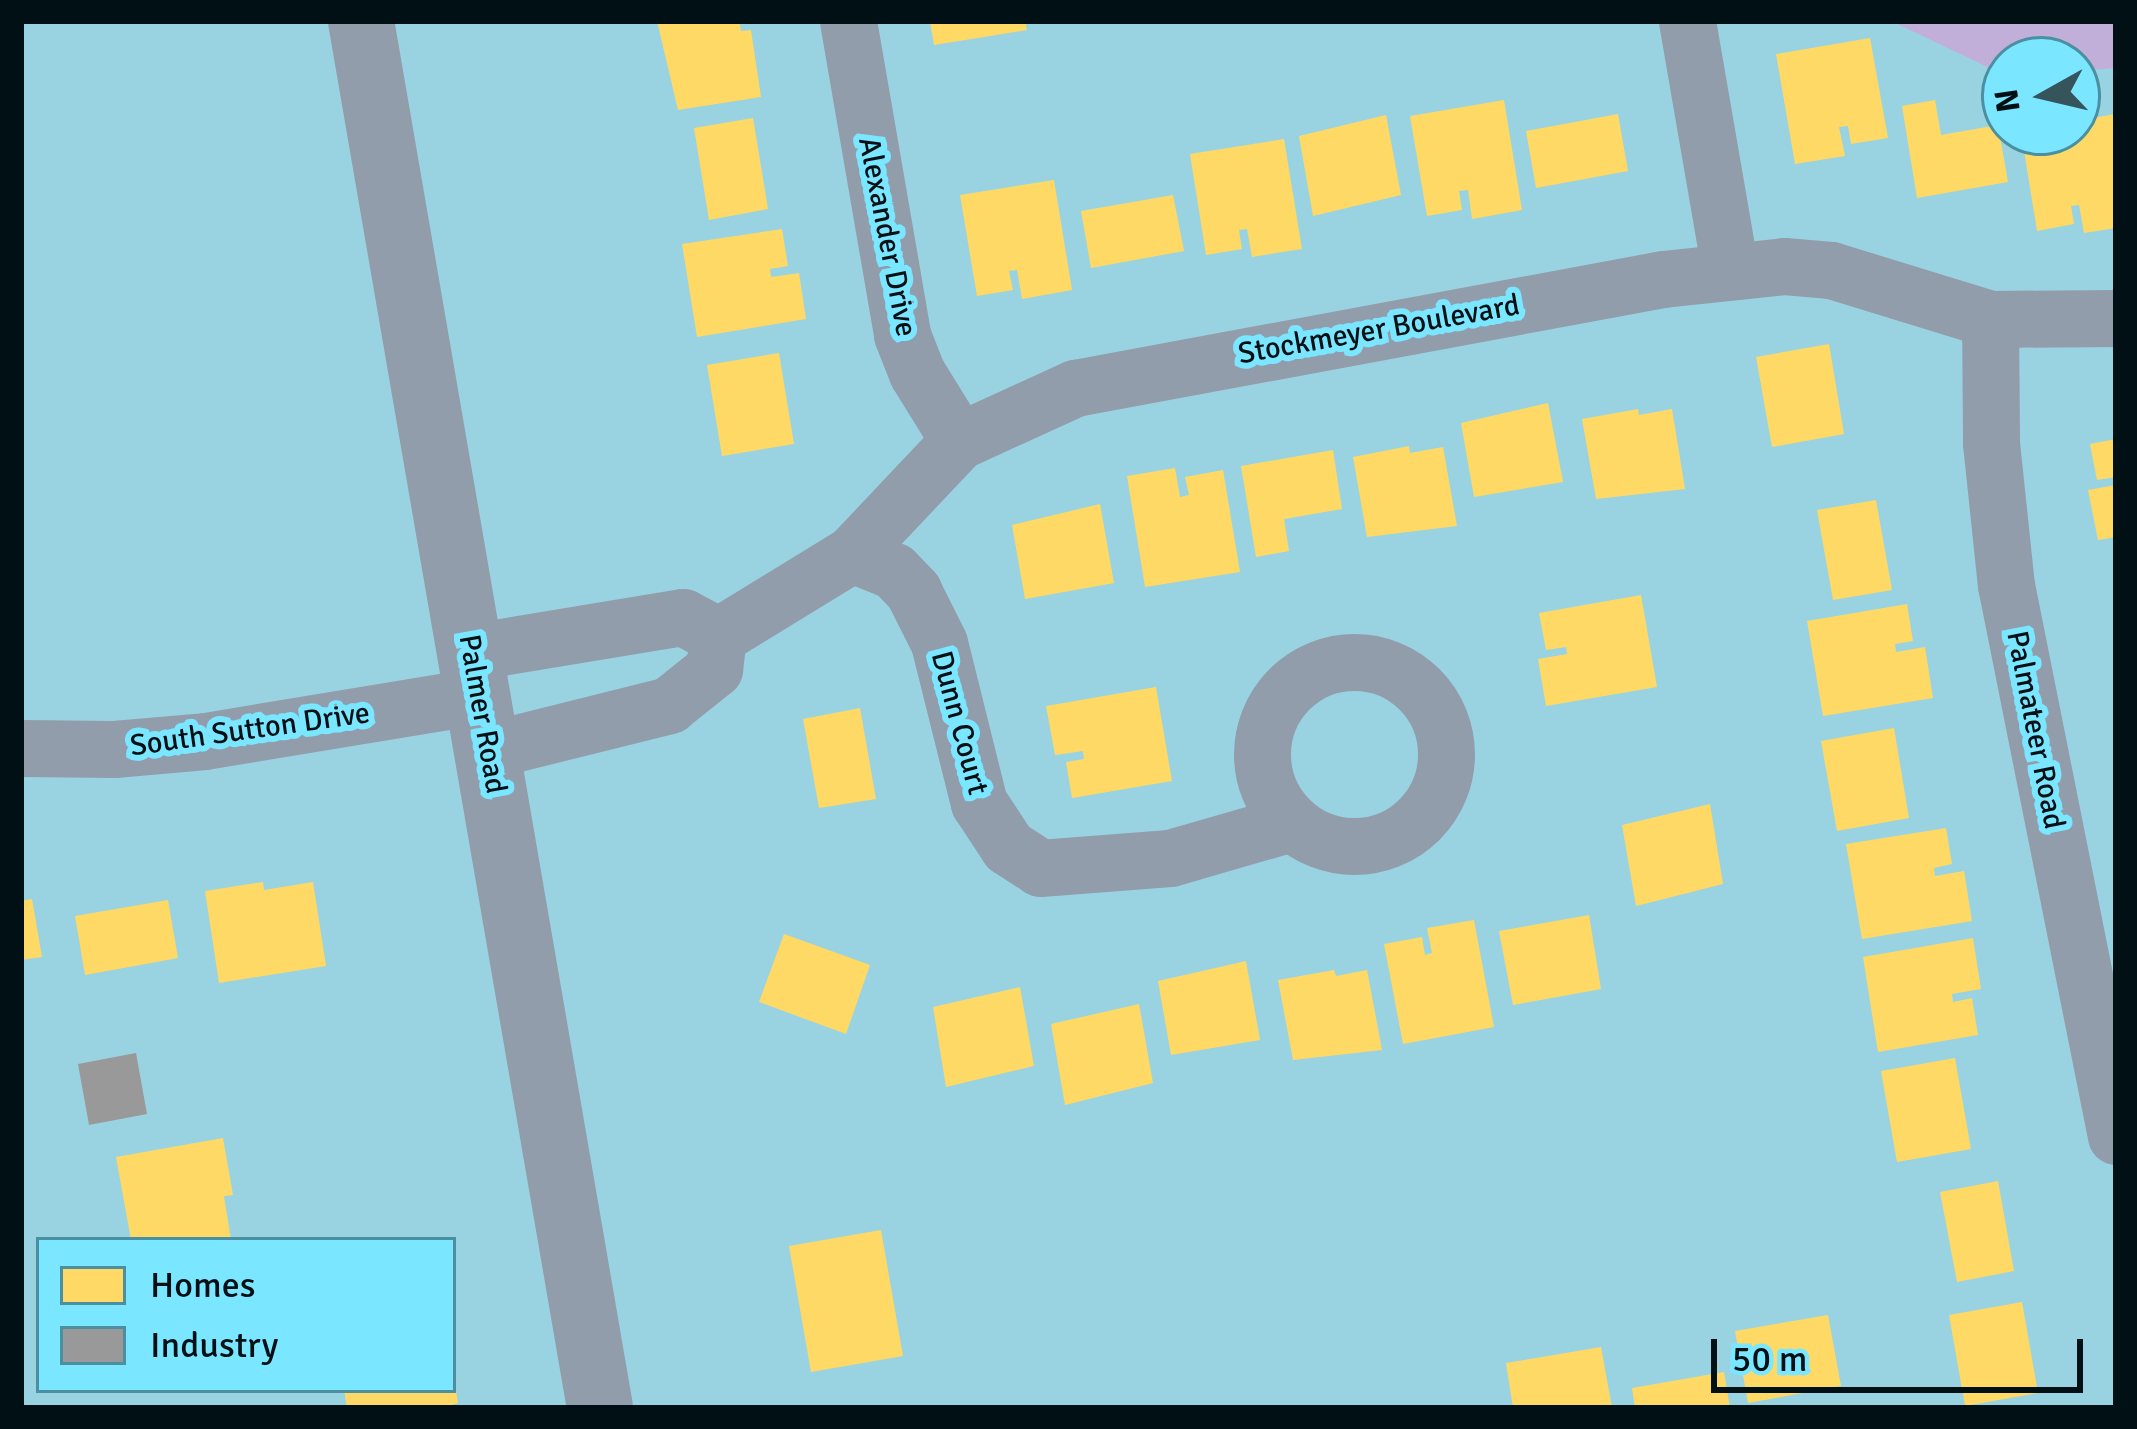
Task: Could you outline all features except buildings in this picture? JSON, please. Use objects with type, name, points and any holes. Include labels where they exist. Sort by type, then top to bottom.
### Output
[{"type":"street","name":"Palmer Road","points":[[361,21],[600,1408]]},
{"type":"street","name":"Alexander Drive","points":[[848,21],[902,335],[917,374],[959,441]]},
{"type":"street","points":[[1687,21],[1730,270]]},
{"type":"street","name":"Stockmeyer Boulevard","points":[[718,636],[852,554],[959,441],[1075,388],[1730,270],[1784,266],[1831,270],[1990,319],[2116,318]]},
{"type":"street","name":"Palmateer Road","points":[[1990,319],[1990,443],[2006,585],[2116,1136]]},
{"type":"street","name":"Dunn Court","points":[[852,554],[894,571],[913,591],[939,643],[979,802],[1008,847],[1040,868],[1170,858],[1291,823]]},
{"type":"street","points":[[683,616],[718,636],[714,669],[669,704],[479,699],[683,616]]},
{"type":"street","name":"South Sutton Drive","points":[[21,748],[114,749],[205,741],[479,699]]},
{"type":"shaded area","points":[[1891,21],[2116,21],[2116,68],[2101,69],[2101,36],[1981,36],[1981,64]]}]
